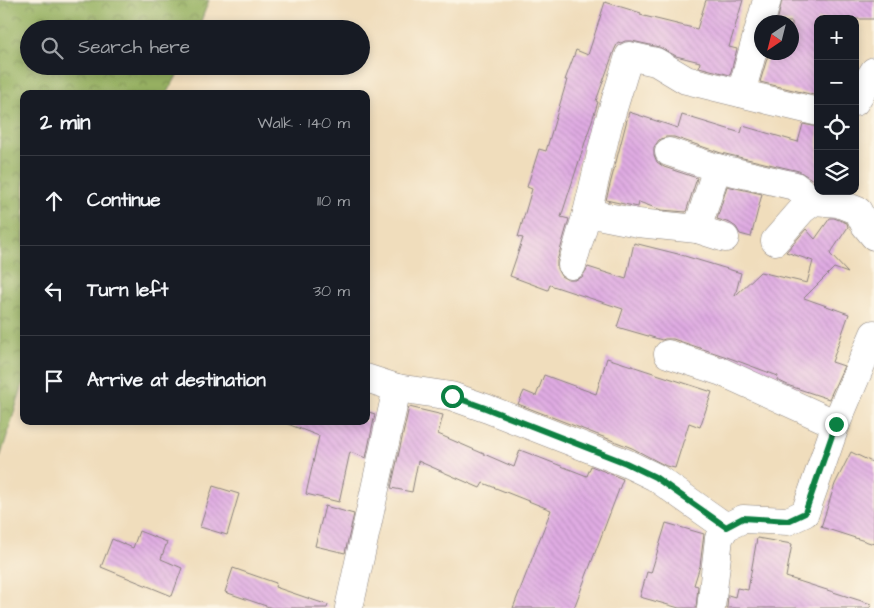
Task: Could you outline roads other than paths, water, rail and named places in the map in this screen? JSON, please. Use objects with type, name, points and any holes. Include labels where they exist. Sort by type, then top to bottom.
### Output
[{"type":"street","points":[[740,93],[767,0]]},
{"type":"street","points":[[572,265],[587,213],[608,125],[629,56],[656,62],[686,80],[814,111]]},
{"type":"street","points":[[859,95],[874,71]]},
{"type":"street","points":[[669,152],[717,168],[796,186],[814,201],[838,203],[858,211],[865,225],[874,236]]},
{"type":"street","points":[[698,229],[717,168]]},
{"type":"street","points":[[775,241],[802,210],[814,201]]},
{"type":"street","points":[[587,213],[638,223],[698,229],[724,238]]},
{"type":"street","points":[[711,608],[719,538],[726,527],[743,518],[788,521],[805,513],[836,424],[874,334]]},
{"type":"street","points":[[668,354],[722,372],[836,424]]},
{"type":"street","points":[[370,379],[397,388],[452,396],[626,463],[655,477],[726,527]]},
{"type":"street","points":[[350,608],[397,388]]}]
